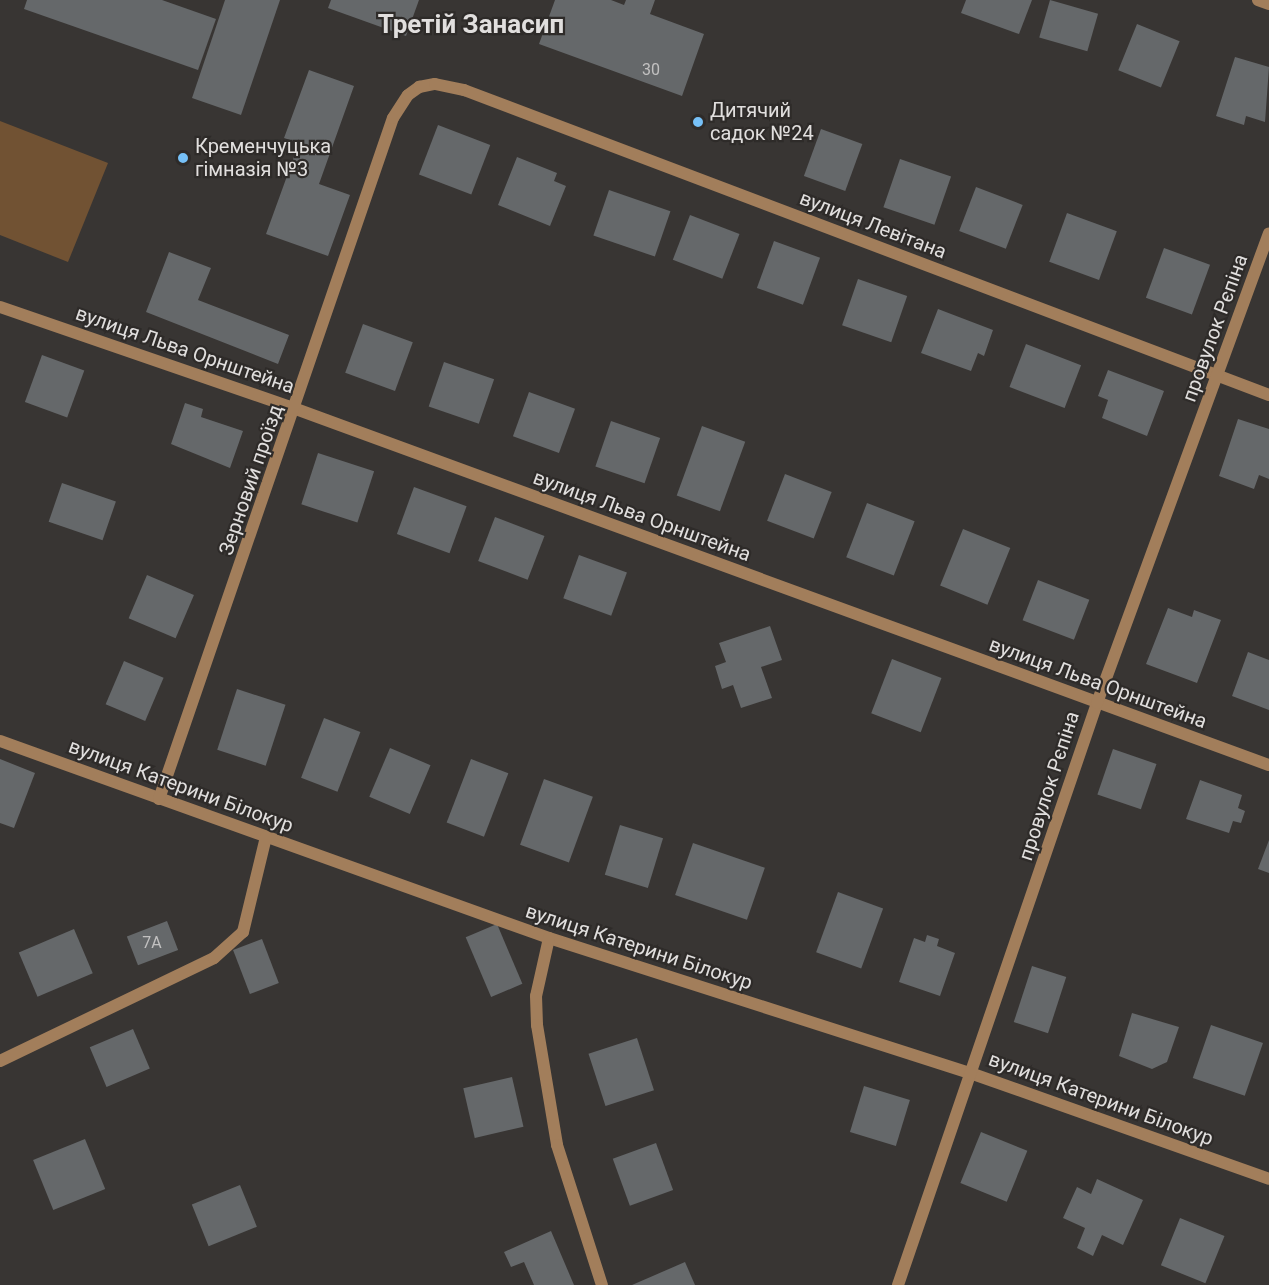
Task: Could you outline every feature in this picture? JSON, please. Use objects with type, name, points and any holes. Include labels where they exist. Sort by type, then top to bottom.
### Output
[{"type":"street","points":[[1258,0],[1269,4]]},
{"type":"street","name":"Зерновий проїзд","points":[[159,799],[296,409],[399,106],[419,87],[435,84],[464,90]]},
{"type":"street","name":"вулиця Левітана","points":[[464,90],[1269,395]]},
{"type":"street","name":"провулок Рєпіна","points":[[898,1285],[973,1074],[1097,703],[1219,377],[1269,234]]},
{"type":"street","name":"вулиця Льва Орнштейна","points":[[0,307],[296,409],[1269,765]]},
{"type":"street","name":"вулиця Катерини Білокур","points":[[0,741],[549,938],[973,1074],[1269,1179]]},
{"type":"street","points":[[0,1061],[214,958],[243,932],[266,837]]},
{"type":"street","points":[[549,938],[536,996],[537,1025],[557,1145],[602,1285]]},
{"type":"shaded area","points":[[0,121],[108,163],[68,262],[0,235]]},
{"type":"building","points":[[27,0],[162,0],[216,19],[198,70],[24,9]]},
{"type":"building","points":[[225,0],[280,0],[241,115],[192,98]]},
{"type":"building","points":[[331,0],[419,0],[406,36],[328,8]]},
{"type":"building","points":[[555,0],[611,0],[624,5],[626,0],[655,0],[650,14],[704,34],[682,96],[539,44]]},
{"type":"building","points":[[966,0],[1032,0],[1019,34],[961,13]]},
{"type":"building","points":[[1050,0],[1098,14],[1087,51],[1039,37]]},
{"type":"building","points":[[1137,24],[1180,41],[1161,88],[1118,70]]},
{"type":"building","points":[[1235,57],[1269,67],[1265,122],[1246,116],[1244,125],[1216,116]]},
{"type":"building","points":[[309,70],[354,86],[319,184],[350,195],[328,256],[266,234],[299,143],[284,138]]},
{"type":"building","points":[[438,125],[490,145],[471,195],[419,174]]},
{"type":"building","points":[[821,129],[862,144],[845,191],[804,176]]},
{"type":"building","points":[[517,157],[557,173],[554,181],[566,186],[550,226],[498,205]]},
{"type":"building","points":[[900,159],[951,177],[934,225],[883,207]]},
{"type":"building","points":[[976,187],[1023,205],[1006,249],[959,231]]},
{"type":"building","points":[[609,190],[670,211],[655,257],[593,235]]},
{"type":"building","points":[[1067,213],[1117,231],[1099,280],[1049,262]]},
{"type":"building","points":[[690,215],[739,234],[722,279],[673,260]]},
{"type":"building","points":[[774,241],[820,258],[803,305],[757,288]]},
{"type":"building","points":[[1164,248],[1210,265],[1192,315],[1146,298]]},
{"type":"building","points":[[169,252],[211,268],[198,300],[289,335],[278,364],[146,312]]},
{"type":"building","points":[[858,279],[907,296],[891,342],[842,325]]},
{"type":"building","points":[[938,309],[993,330],[984,356],[978,353],[971,371],[921,353]]},
{"type":"building","points":[[363,324],[413,342],[395,391],[345,373]]},
{"type":"building","points":[[1026,344],[1081,365],[1065,408],[1010,387]]},
{"type":"building","points":[[42,355],[84,370],[67,417],[25,402]]},
{"type":"building","points":[[444,362],[494,379],[479,424],[429,406]]},
{"type":"building","points":[[1108,370],[1164,391],[1147,436],[1102,418],[1108,400],[1098,396]]},
{"type":"building","points":[[529,392],[575,409],[559,453],[513,436]]},
{"type":"building","points":[[185,403],[203,409],[201,417],[243,431],[230,468],[171,444]]},
{"type":"building","points":[[1238,419],[1269,429],[1269,479],[1259,475],[1254,489],[1219,476]]},
{"type":"building","points":[[611,421],[660,438],[645,483],[595,466]]},
{"type":"building","points":[[702,426],[745,442],[720,511],[677,496]]},
{"type":"building","points":[[318,453],[374,471],[357,523],[301,504]]},
{"type":"building","points":[[785,474],[832,492],[814,539],[767,521]]},
{"type":"building","points":[[62,483],[116,502],[103,540],[49,522]]},
{"type":"building","points":[[414,487],[467,506],[450,553],[397,534]]},
{"type":"building","points":[[867,503],[915,521],[894,575],[846,557]]},
{"type":"building","points":[[495,517],[544,536],[528,580],[478,561]]},
{"type":"building","points":[[963,529],[1010,548],[987,605],[940,586]]},
{"type":"building","points":[[579,555],[627,572],[611,616],[563,598]]},
{"type":"building","points":[[147,575],[194,595],[176,638],[129,618]]},
{"type":"building","points":[[1038,580],[1089,600],[1074,640],[1023,620]]},
{"type":"building","points":[[1168,608],[1192,617],[1194,610],[1221,620],[1197,683],[1146,664]]},
{"type":"building","points":[[770,626],[782,660],[761,667],[772,698],[741,708],[733,685],[722,689],[715,666],[726,662],[719,643]]},
{"type":"building","points":[[1248,652],[1269,660],[1269,710],[1232,696]]},
{"type":"building","points":[[892,659],[941,678],[921,732],[871,713]]},
{"type":"building","points":[[124,661],[164,678],[145,721],[106,704]]},
{"type":"building","points":[[237,689],[286,705],[266,766],[217,750]]},
{"type":"building","points":[[324,718],[360,732],[337,792],[301,778]]},
{"type":"building","points":[[390,748],[431,765],[410,814],[369,797]]},
{"type":"building","points":[[1113,749],[1156,764],[1141,809],[1097,794]]},
{"type":"building","points":[[0,759],[35,773],[14,828],[0,823]]},
{"type":"building","points":[[471,759],[508,773],[484,837],[447,822]]},
{"type":"building","points":[[544,779],[593,797],[569,863],[520,845]]},
{"type":"building","points":[[1200,780],[1242,795],[1238,808],[1245,811],[1241,823],[1233,821],[1229,833],[1186,819]]},
{"type":"building","points":[[620,825],[663,838],[648,888],[605,875]]},
{"type":"building","points":[[1269,840],[1269,873],[1258,869]]},
{"type":"building","points":[[693,843],[765,868],[747,920],[675,895]]},
{"type":"building","points":[[838,892],[883,908],[861,969],[816,952]]},
{"type":"building","points":[[167,921],[178,950],[138,965],[127,936]]},
{"type":"building","points":[[497,924],[522,984],[491,997],[466,937]]},
{"type":"building","points":[[74,929],[93,973],[38,997],[19,952]]},
{"type":"building","points":[[927,935],[939,939],[937,946],[955,953],[940,996],[899,982],[914,938],[925,942]]},
{"type":"building","points":[[262,939],[279,983],[250,994],[233,950]]},
{"type":"building","points":[[1032,966],[1066,977],[1048,1033],[1014,1022]]},
{"type":"building","points":[[1132,1013],[1179,1027],[1167,1062],[1152,1069],[1119,1056]]},
{"type":"building","points":[[1211,1025],[1263,1043],[1245,1096],[1193,1078]]},
{"type":"building","points":[[133,1029],[150,1069],[107,1087],[90,1047]]},
{"type":"building","points":[[637,1038],[654,1090],[605,1106],[588,1054]]},
{"type":"building","points":[[512,1077],[523,1127],[475,1138],[463,1088]]},
{"type":"building","points":[[864,1086],[910,1100],[896,1146],[850,1132]]},
{"type":"building","points":[[981,1132],[1027,1151],[1007,1202],[960,1183]]},
{"type":"building","points":[[85,1139],[105,1189],[53,1210],[33,1160]]},
{"type":"building","points":[[656,1143],[673,1190],[630,1206],[613,1159]]},
{"type":"building","points":[[1097,1179],[1143,1200],[1123,1245],[1102,1235],[1093,1256],[1077,1248],[1085,1228],[1063,1218],[1077,1187],[1091,1194]]},
{"type":"building","points":[[240,1185],[257,1227],[209,1246],[192,1204]]},
{"type":"building","points":[[1180,1218],[1225,1236],[1205,1283],[1161,1265]]},
{"type":"building","points":[[551,1231],[574,1285],[534,1285],[524,1262],[511,1267],[504,1252]]},
{"type":"building","points":[[685,1262],[695,1285],[632,1285]]},
{"type":"place","name":"Дитячий садок №24","points":[[698,122]]},
{"type":"place","name":"Кременчуцька гімназія №3","points":[[183,158]]},
{"type":"district","name":"Третій Занасип","points":[[471,25]]}]
